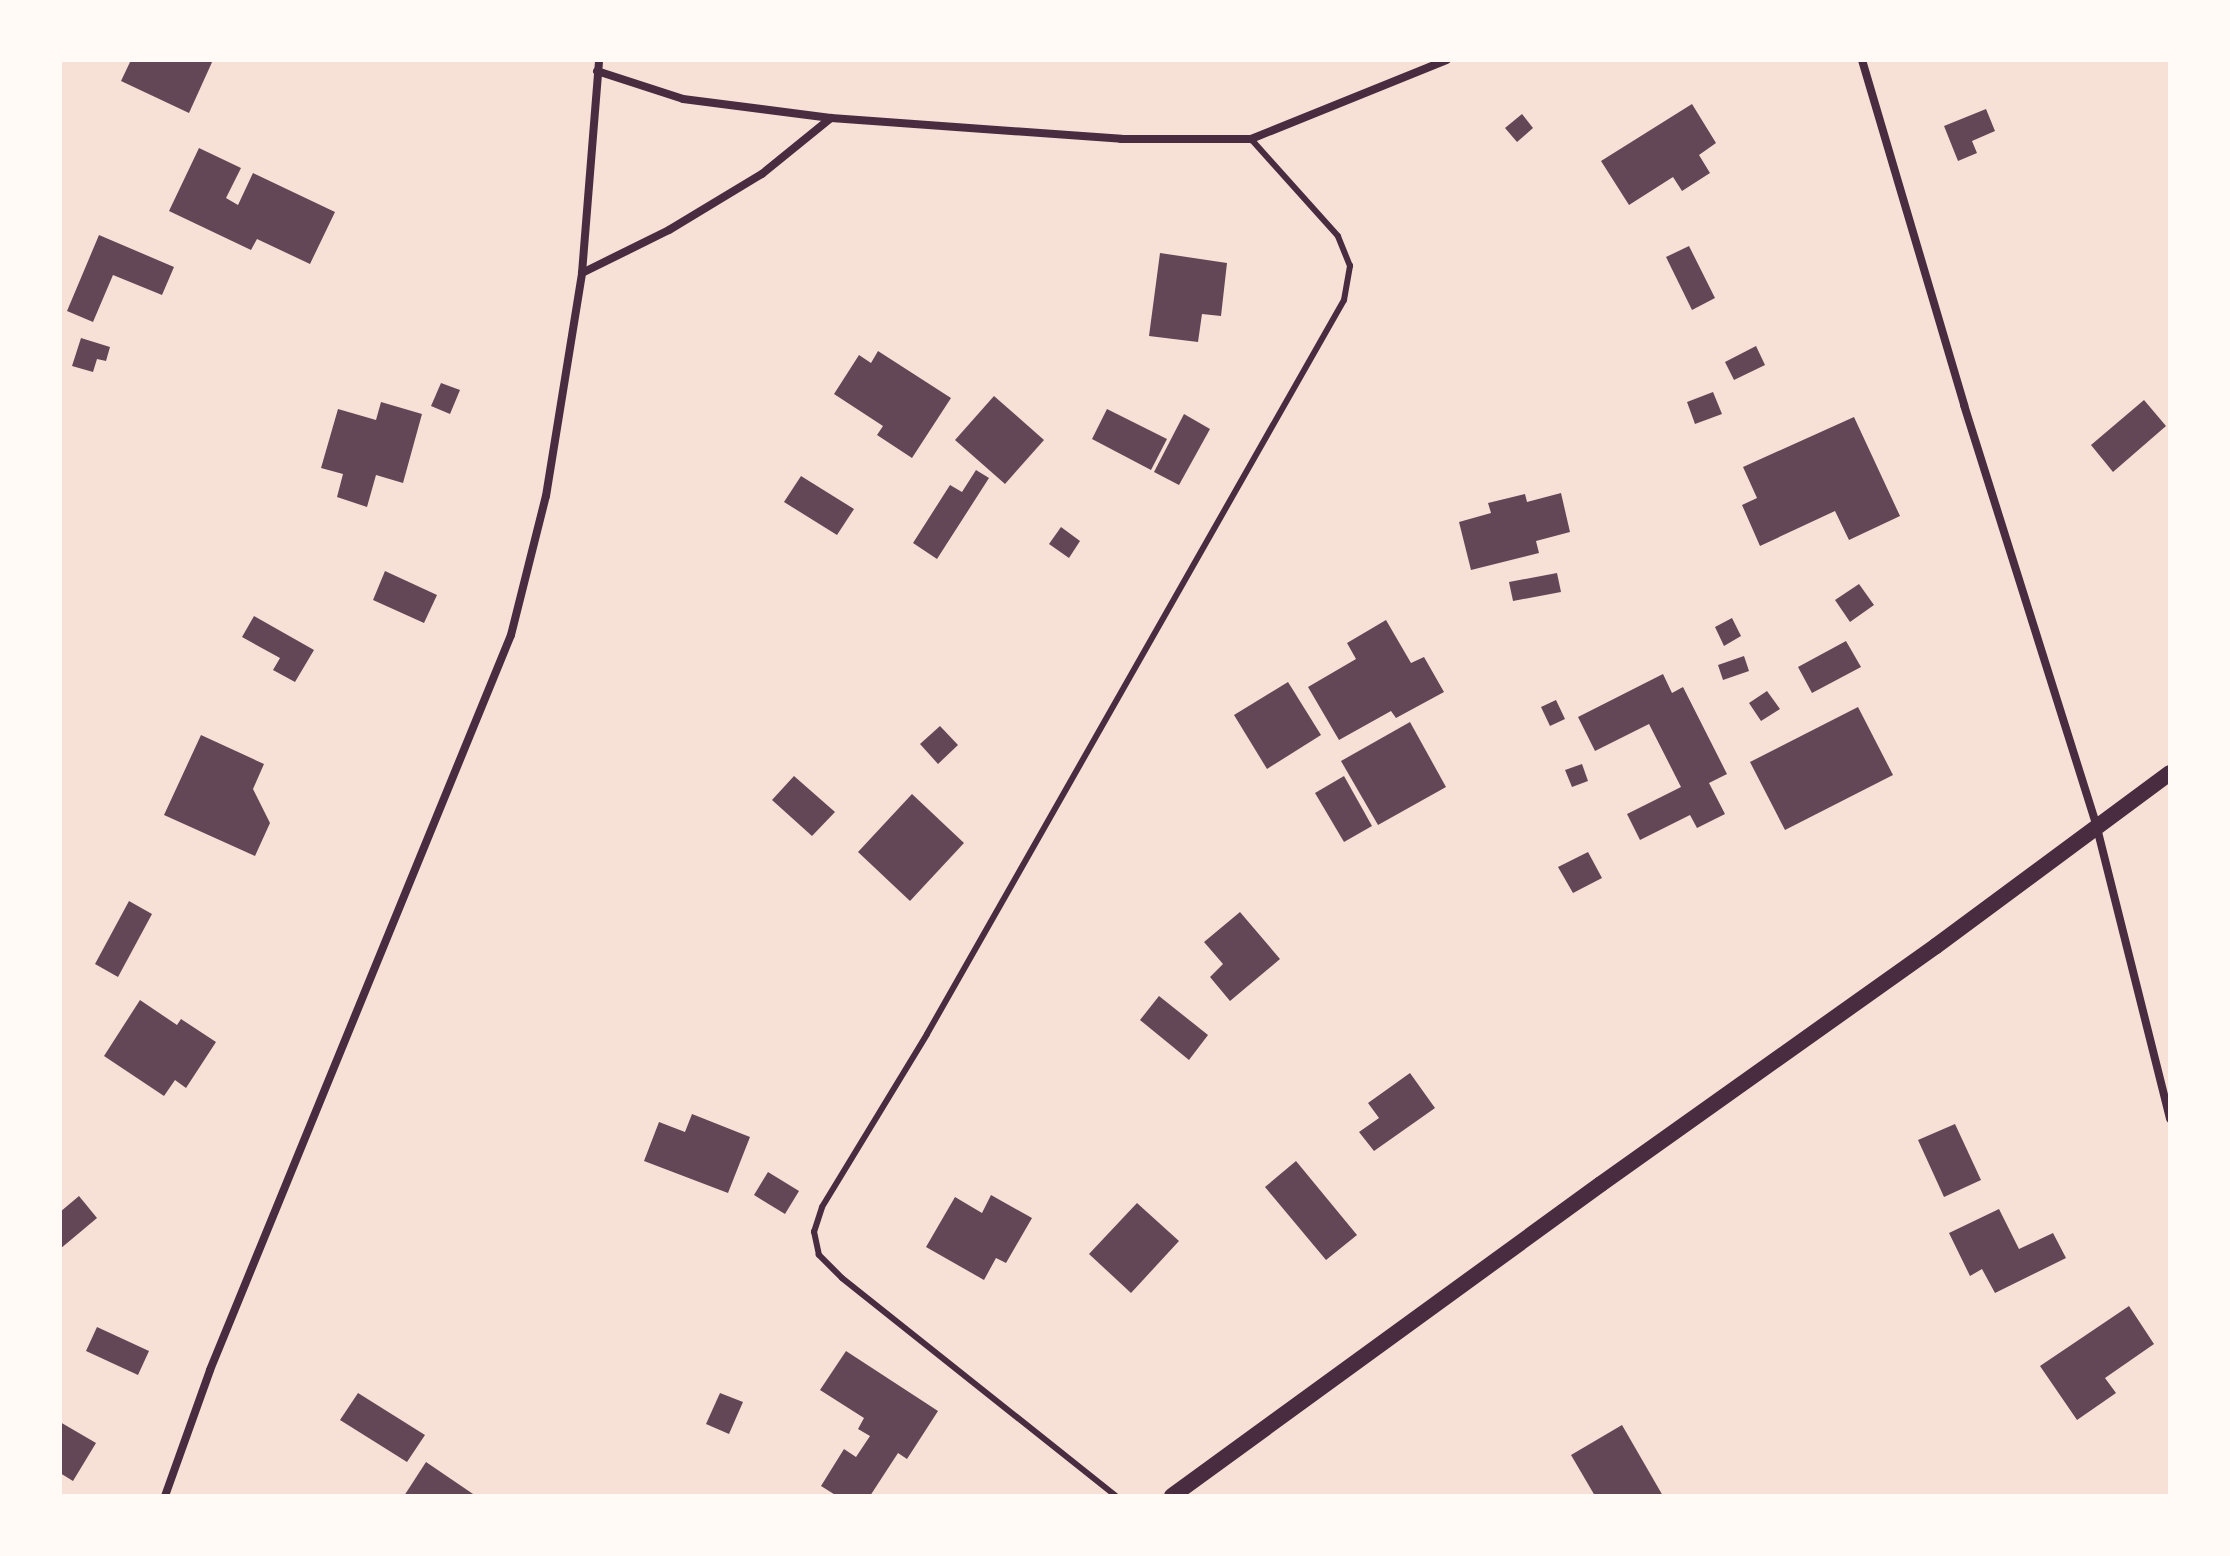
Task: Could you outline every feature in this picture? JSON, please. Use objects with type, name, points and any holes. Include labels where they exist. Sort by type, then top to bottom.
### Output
[{"type":"main road","points":[[1172,1496],[1576,1202],[1936,946],[2096,824],[2170,773]]},
{"type":"street","points":[[165,1496],[210,1370],[511,635],[546,496],[582,273],[599,60]]},
{"type":"street","points":[[597,71],[638,88],[683,99],[831,118],[1121,139],[1251,139],[1447,60]]},
{"type":"street","points":[[1862,60],[1964,405],[2096,824],[2170,1119]]},
{"type":"street","points":[[582,273],[669,230],[762,174],[831,118]]},
{"type":"lane","points":[[1116,1496],[842,1278],[819,1255],[814,1232],[822,1207],[927,1034],[1344,300],[1350,266],[1338,236],[1251,139]]},
{"type":"building","points":[[131,60],[213,60],[189,113],[121,81]]},
{"type":"building","points":[[1692,104],[1716,143],[1699,155],[1710,173],[1682,191],[1673,177],[1629,205],[1601,161]]},
{"type":"building","points":[[1986,109],[1995,131],[1972,141],[1977,153],[1958,161],[1944,126]]},
{"type":"building","points":[[1522,114],[1533,128],[1517,142],[1505,128]]},
{"type":"building","points":[[199,148],[241,168],[226,198],[238,205],[253,173],[335,212],[310,264],[257,239],[251,250],[169,211]]},
{"type":"building","points":[[99,235],[174,267],[162,295],[113,275],[93,322],[67,311]]},
{"type":"building","points":[[1689,246],[1715,298],[1692,310],[1666,257]]},
{"type":"building","points":[[1160,253],[1227,263],[1221,316],[1202,314],[1198,342],[1149,336]]},
{"type":"building","points":[[81,338],[110,347],[106,361],[97,359],[93,372],[72,366]]},
{"type":"building","points":[[1756,346],[1765,365],[1734,380],[1725,362]]},
{"type":"building","points":[[878,351],[951,398],[912,458],[877,435],[883,426],[834,394],[859,355],[871,363]]},
{"type":"building","points":[[441,383],[460,390],[450,414],[431,406]]},
{"type":"building","points":[[1713,392],[1722,414],[1695,424],[1687,402]]},
{"type":"building","points":[[994,396],[1044,440],[1005,484],[955,440]]},
{"type":"building","points":[[2144,400],[2166,426],[2113,472],[2091,445]]},
{"type":"building","points":[[381,402],[422,414],[403,483],[376,475],[367,507],[337,497],[343,474],[321,468],[338,409],[376,420]]},
{"type":"building","points":[[1107,409],[1167,439],[1151,470],[1092,439]]},
{"type":"building","points":[[1184,414],[1210,429],[1179,485],[1154,472]]},
{"type":"building","points":[[1854,417],[1900,516],[1849,540],[1835,511],[1760,546],[1742,505],[1757,498],[1743,467]]},
{"type":"building","points":[[976,470],[989,478],[937,559],[913,543],[950,485],[962,492]]},
{"type":"building","points":[[801,476],[854,509],[837,535],[784,502]]},
{"type":"building","points":[[1561,493],[1570,532],[1536,541],[1539,553],[1471,570],[1459,522],[1491,513],[1488,503],[1525,494],[1527,502]]},
{"type":"building","points":[[1061,527],[1080,541],[1069,558],[1049,544]]},
{"type":"building","points":[[385,571],[437,595],[424,623],[373,600]]},
{"type":"building","points":[[1557,573],[1561,592],[1513,601],[1509,582]]},
{"type":"building","points":[[1859,584],[1874,605],[1850,622],[1835,600]]},
{"type":"building","points":[[254,616],[314,650],[295,682],[273,670],[280,658],[242,637]]},
{"type":"building","points":[[1732,618],[1741,636],[1724,646],[1715,627]]},
{"type":"building","points":[[1386,620],[1411,663],[1424,657],[1444,692],[1396,718],[1391,711],[1339,740],[1308,687],[1356,659],[1347,643]]},
{"type":"building","points":[[1846,641],[1861,667],[1812,693],[1798,667]]},
{"type":"building","points":[[1744,656],[1749,671],[1723,680],[1718,665]]},
{"type":"building","points":[[1663,674],[1672,693],[1683,687],[1727,774],[1709,783],[1725,814],[1697,828],[1690,815],[1640,840],[1627,814],[1681,787],[1649,724],[1595,751],[1578,717]]},
{"type":"building","points":[[1288,682],[1321,735],[1267,769],[1234,715]]},
{"type":"building","points":[[1767,691],[1780,709],[1761,721],[1749,703]]},
{"type":"building","points":[[1556,700],[1565,719],[1550,726],[1541,707]]},
{"type":"building","points":[[1858,707],[1893,775],[1785,830],[1750,762]]},
{"type":"building","points":[[1410,722],[1446,787],[1378,825],[1341,761]]},
{"type":"building","points":[[940,726],[958,745],[938,764],[920,744]]},
{"type":"building","points":[[201,735],[264,764],[253,789],[270,823],[255,856],[164,815]]},
{"type":"building","points":[[1582,764],[1588,781],[1572,787],[1565,770]]},
{"type":"building","points":[[794,776],[835,812],[812,836],[772,800]]},
{"type":"building","points":[[1344,776],[1372,826],[1344,842],[1315,793]]},
{"type":"building","points":[[912,794],[964,843],[910,901],[858,852]]},
{"type":"building","points":[[1588,852],[1602,878],[1573,893],[1558,867]]},
{"type":"building","points":[[129,901],[152,914],[118,977],[95,964]]},
{"type":"building","points":[[1240,912],[1280,959],[1230,1001],[1210,977],[1223,964],[1204,942]]},
{"type":"building","points":[[1159,996],[1208,1035],[1189,1060],[1140,1020]]},
{"type":"building","points":[[140,1000],[177,1025],[181,1019],[216,1042],[186,1088],[175,1080],[164,1096],[104,1056]]},
{"type":"building","points":[[1410,1073],[1435,1108],[1374,1151],[1359,1132],[1379,1118],[1368,1103]]},
{"type":"building","points":[[692,1114],[750,1137],[728,1193],[644,1161],[659,1122],[685,1132]]},
{"type":"building","points":[[1955,1124],[1981,1180],[1944,1197],[1918,1140]]},
{"type":"building","points":[[1296,1161],[1357,1235],[1326,1260],[1265,1187]]},
{"type":"building","points":[[768,1172],[799,1191],[785,1214],[754,1195]]},
{"type":"building","points":[[991,1195],[1032,1218],[1006,1263],[996,1258],[984,1280],[926,1247],[955,1197],[982,1213]]},
{"type":"building","points":[[79,1196],[97,1218],[60,1249],[60,1212]]},
{"type":"building","points":[[1137,1203],[1179,1241],[1131,1293],[1089,1254]]},
{"type":"building","points":[[1999,1209],[2019,1249],[2053,1233],[2066,1258],[1995,1293],[1982,1269],[1970,1276],[1949,1233]]},
{"type":"building","points":[[2129,1306],[2154,1344],[2105,1378],[2116,1393],[2077,1420],[2040,1366]]},
{"type":"building","points":[[97,1327],[149,1351],[138,1375],[86,1351]]},
{"type":"building","points":[[846,1351],[938,1411],[907,1459],[898,1453],[870,1496],[837,1496],[821,1486],[844,1449],[856,1457],[870,1436],[858,1429],[864,1418],[820,1390]]},
{"type":"building","points":[[358,1393],[425,1435],[407,1462],[340,1420]]},
{"type":"building","points":[[720,1393],[743,1402],[729,1434],[706,1424]]},
{"type":"building","points":[[60,1422],[96,1443],[73,1481],[60,1473]]},
{"type":"building","points":[[1622,1425],[1663,1496],[1595,1496],[1571,1455]]},
{"type":"building","points":[[426,1462],[476,1496],[404,1496]]}]
